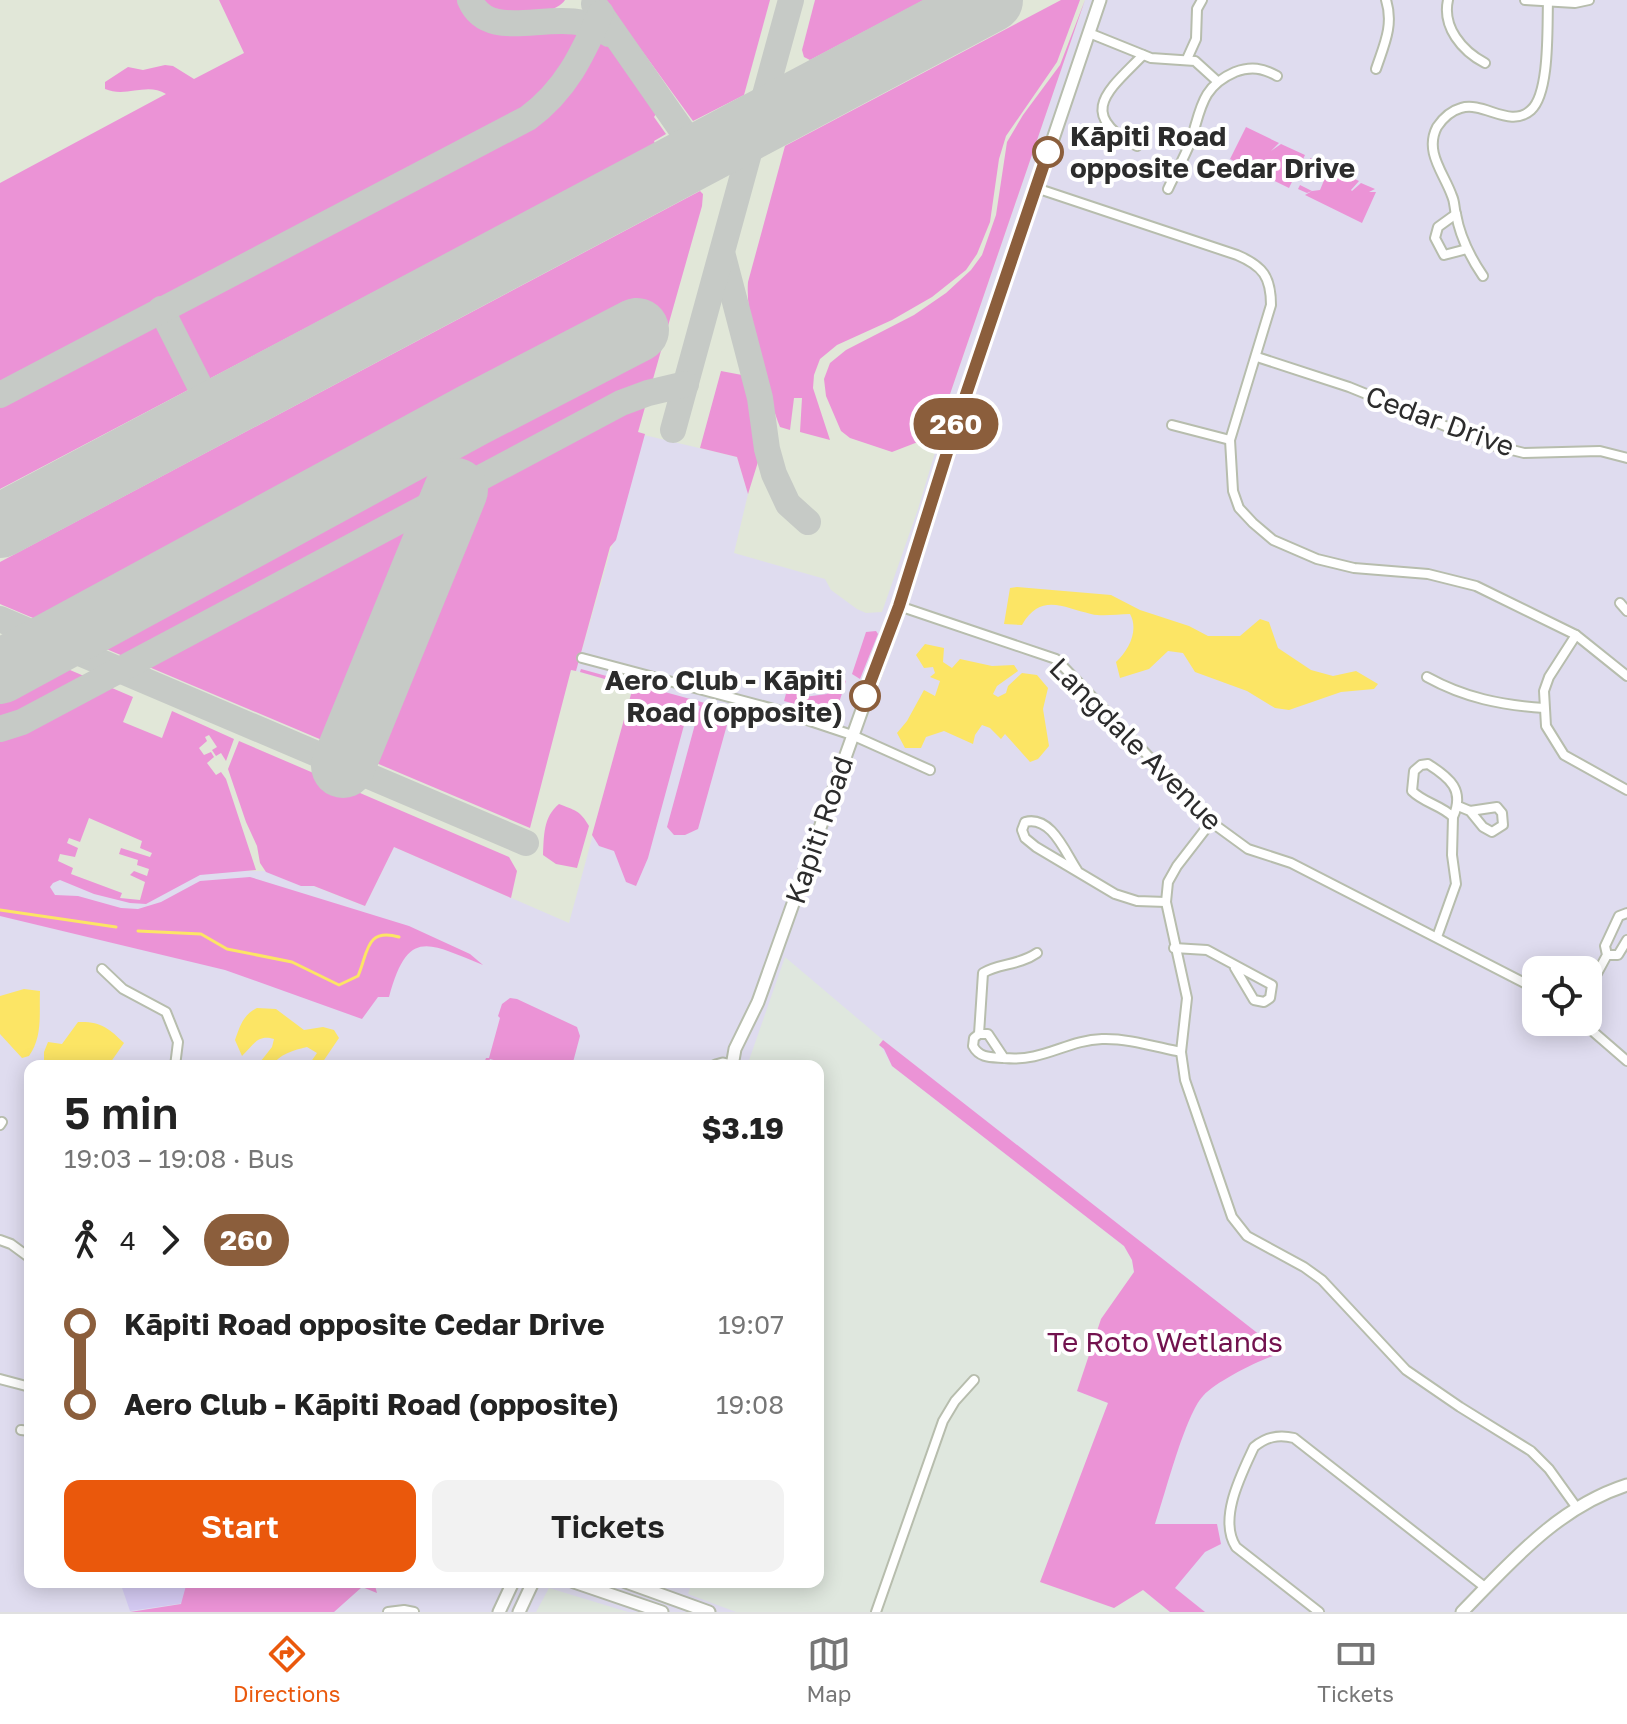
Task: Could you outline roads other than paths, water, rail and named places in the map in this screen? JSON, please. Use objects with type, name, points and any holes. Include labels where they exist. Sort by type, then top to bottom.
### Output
[{"type":"main road","name":"Kapiti Road","points":[[733,1060],[735,1049],[758,1002],[899,606],[956,424],[1100,0]]},
{"type":"main road","points":[[1462,1612],[1548,1528],[1610,1490],[1627,1485]]},
{"type":"main road","points":[[499,1612],[510,1588]]},
{"type":"main road","points":[[519,1612],[530,1588]]},
{"type":"main road","points":[[592,1588],[662,1612]]},
{"type":"main road","points":[[640,1588],[691,1609],[709,1612]]},
{"type":"street","points":[[1187,59],[1196,39],[1197,9],[1202,0]]},
{"type":"street","points":[[1376,69],[1389,30],[1386,0]]},
{"type":"street","points":[[1448,0],[1447,15],[1461,46],[1485,63]]},
{"type":"street","points":[[1525,0],[1589,0]]},
{"type":"street","points":[[1483,276],[1467,249],[1453,198],[1435,160],[1432,137],[1446,116],[1462,108],[1475,107],[1510,117],[1532,110],[1539,100],[1543,82],[1550,1]]},
{"type":"street","points":[[1089,33],[1157,60],[1187,59],[1200,65],[1217,81]]},
{"type":"street","points":[[1137,146],[1113,131],[1105,119],[1103,105],[1114,83],[1143,55]]},
{"type":"street","points":[[1168,189],[1185,153],[1200,107],[1217,81],[1248,68],[1265,70],[1277,76]]},
{"type":"street","points":[[1036,188],[1237,255],[1264,273],[1271,287],[1271,305],[1230,440],[1233,491],[1239,508],[1273,540],[1317,559],[1354,568],[1428,574],[1476,586],[1576,635],[1627,676]]},
{"type":"street","points":[[1456,214],[1438,227],[1435,238],[1444,255],[1467,249]]},
{"type":"street","name":"Cedar Drive","points":[[1257,357],[1349,387],[1492,445],[1524,453],[1600,451],[1627,458]]},
{"type":"street","points":[[1172,425],[1230,440]]},
{"type":"street","points":[[1620,603],[1627,611]]},
{"type":"street","name":"Langdale Avenue","points":[[899,606],[1056,659],[1211,822],[1248,849],[1291,863],[1522,982]]},
{"type":"street","points":[[1576,635],[1549,677],[1544,691],[1546,726],[1564,755],[1627,790]]},
{"type":"street","points":[[582,658],[739,699],[852,735],[930,770]]},
{"type":"street","points":[[1427,677],[1450,690],[1496,704],[1544,708]]},
{"type":"street","points":[[1437,937],[1456,884],[1452,855],[1453,817],[1458,806],[1456,791],[1448,778],[1428,764],[1421,765],[1414,771],[1412,791],[1418,798],[1445,809],[1453,817]]},
{"type":"street","points":[[1458,806],[1470,811]]},
{"type":"street","points":[[1077,870],[1048,826],[1035,820],[1025,822],[1022,830],[1025,838],[1036,847],[1127,899],[1166,902]]},
{"type":"street","points":[[1211,822],[1177,866],[1168,882],[1166,902],[1187,998],[1181,1052],[1185,1080],[1227,1205],[1239,1228],[1247,1236],[1322,1280],[1406,1370],[1531,1451],[1549,1469],[1577,1508]]},
{"type":"street","points":[[1602,964],[1607,955],[1605,946],[1619,916],[1627,913]]},
{"type":"street","points":[[1607,955],[1618,955],[1627,940]]},
{"type":"street","points":[[1174,948],[1207,950],[1235,968],[1272,985],[1270,998],[1264,1002],[1254,1000],[1235,968]]},
{"type":"street","points":[[1037,953],[1016,965],[989,969],[983,973],[979,1034],[973,1041],[975,1051],[987,1057],[1025,1060],[1103,1038],[1181,1052]]},
{"type":"street","points":[[102,969],[123,989],[166,1012],[178,1042],[176,1060]]},
{"type":"street","points":[[979,1034],[988,1034],[1004,1058]]},
{"type":"street","points":[[1598,1036],[1627,1061]]},
{"type":"street","points":[[0,1240],[24,1253]]},
{"type":"street","points":[[0,1379],[24,1385]]},
{"type":"street","points":[[876,1612],[943,1421],[955,1401],[974,1380]]},
{"type":"street","points":[[1319,1612],[1236,1547],[1229,1534],[1228,1516],[1254,1447],[1277,1436],[1294,1438],[1486,1588]]},
{"type":"street","points":[[388,1612],[414,1612]]},
{"type":"waterway","points":[[0,910],[116,927]]},
{"type":"waterway","points":[[138,931],[201,934],[227,949],[292,962],[339,985],[358,976],[366,951],[374,939],[388,935],[399,937]]},
{"type":"place","name":"Kāpiti Road opposite Cedar Drive","points":[[1048,152]]},
{"type":"place","name":"Aero Club - Kāpiti Road (opposite)","points":[[865,696]]},
{"type":"park label","name":"Te Roto Wetlands","points":[[1165,1342]]}]
